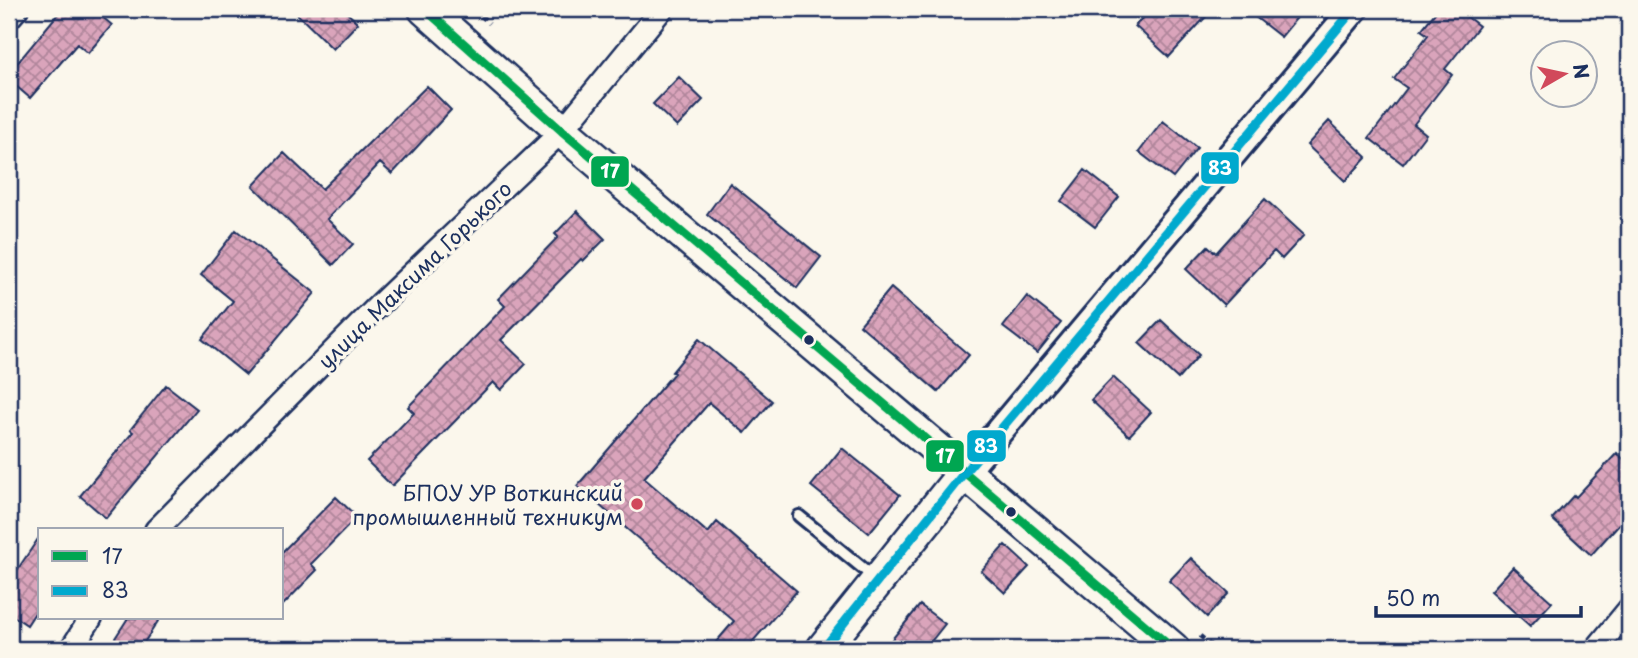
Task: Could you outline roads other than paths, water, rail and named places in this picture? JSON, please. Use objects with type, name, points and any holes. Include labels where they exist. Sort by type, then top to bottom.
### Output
[{"type":"main road","points":[[425,9],[562,131],[1173,649]]},
{"type":"main road","points":[[822,649],[964,473]]},
{"type":"street","points":[[9,18],[17,9]]},
{"type":"street","name":"улица Максима Горького","points":[[158,528],[381,303],[562,131],[663,9]]},
{"type":"street","points":[[964,473],[1354,9]]},
{"type":"street","points":[[1596,649],[1629,609]]},
{"type":"street","points":[[71,649],[91,620]]},
{"type":"lane","points":[[799,516],[878,581]]},
{"type":"place","name":"БПОУ УР Воткинский промышленный техникум","points":[[637,504]]}]
